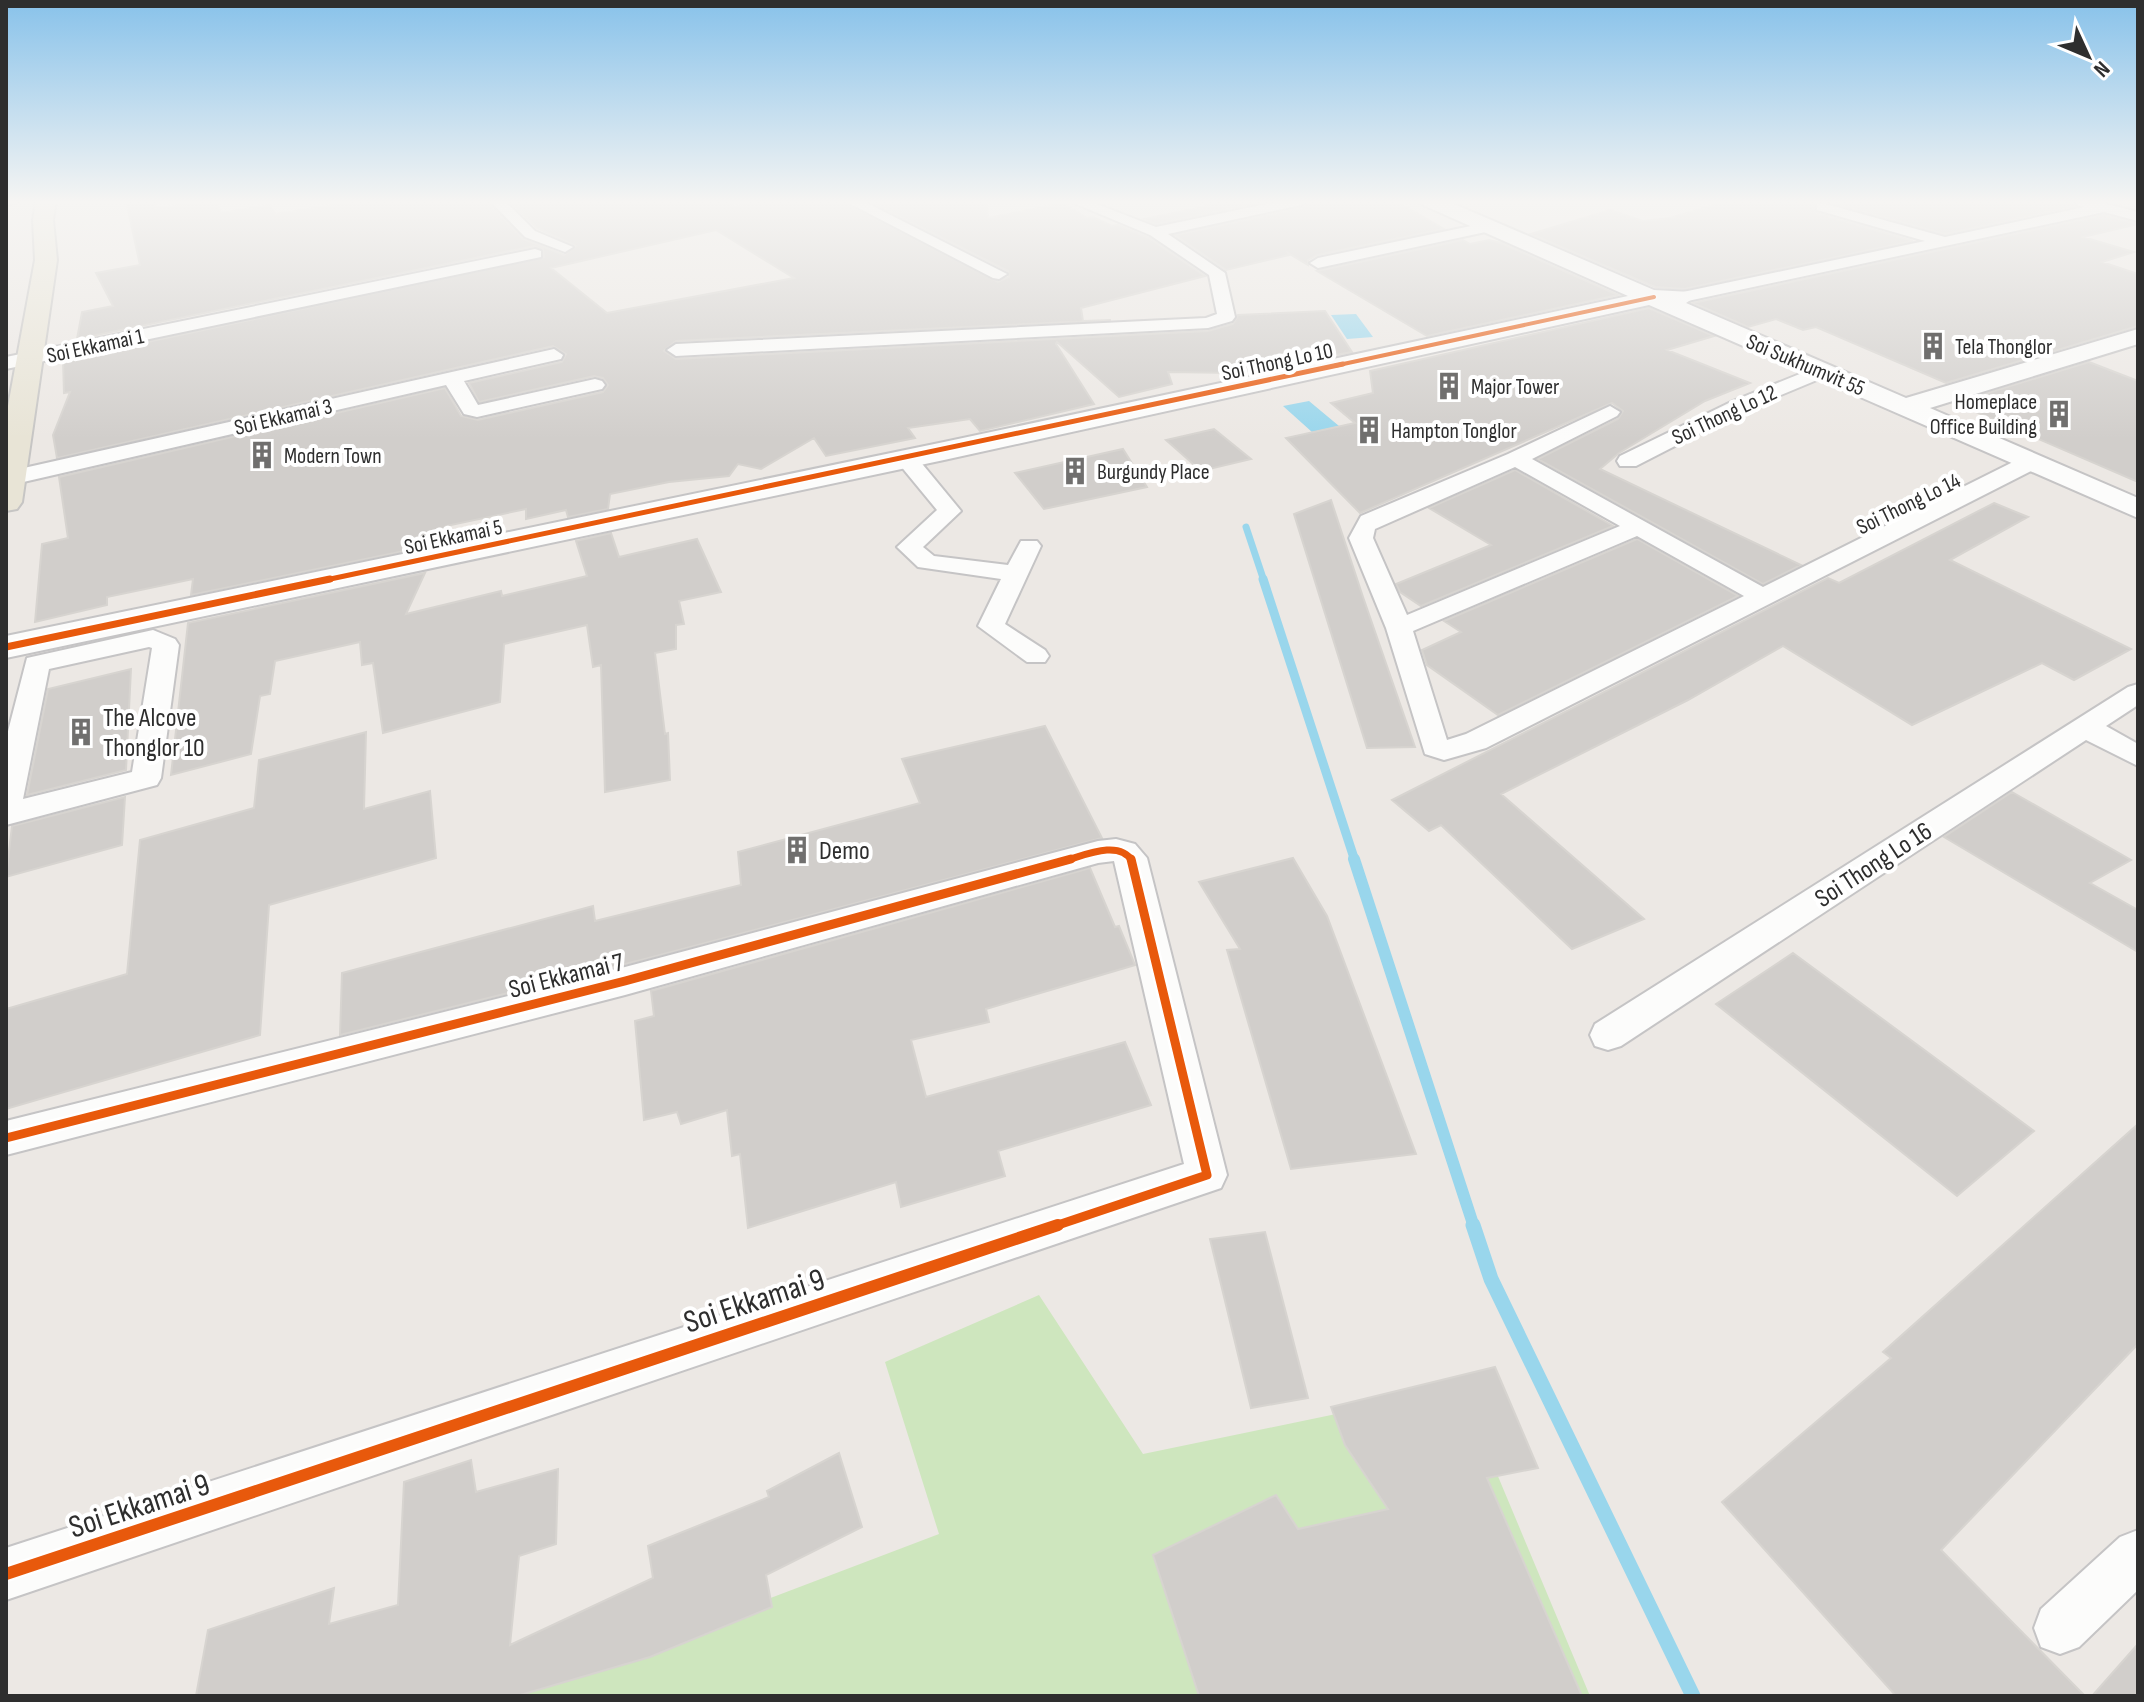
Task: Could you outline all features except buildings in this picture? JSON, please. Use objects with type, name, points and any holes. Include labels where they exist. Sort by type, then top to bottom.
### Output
[{"type":"main road","points":[[8,486],[18,361],[40,280]]},
{"type":"street","name":"Soi Ekkamai 1","points":[[18,361],[407,280]]},
{"type":"street","points":[[676,350],[1208,323],[1226,317],[1219,280]]},
{"type":"street","name":"Soi Sukhumvit 55","points":[[1615,280],[1822,371],[1914,403],[2138,493]]},
{"type":"street","name":"Soi Sukhumvit 55","points":[[1644,280],[2138,509]]},
{"type":"street","points":[[1654,297],[1683,297],[1762,280]]},
{"type":"street","name":"Soi Thong Lo 10","points":[[906,459],[1654,297]]},
{"type":"street","points":[[1914,403],[2138,336]]},
{"type":"street","name":"Soi Ekkamai 3","points":[[8,486],[554,355]]},
{"type":"street","name":"Soi Thong Lo 12","points":[[1628,461],[1740,405],[1822,371]]},
{"type":"street","points":[[452,378],[471,410],[477,411],[595,385]]},
{"type":"street","points":[[1610,412],[1516,459],[1369,521],[1363,529],[1361,538],[1399,628],[1435,747],[1444,751],[1476,741],[1762,596],[2020,457]]},
{"type":"street","name":"Soi Thong Lo 14","points":[[1806,553],[2020,457]]},
{"type":"street","points":[[906,459],[950,511],[909,547],[927,562],[1016,573]]},
{"type":"street","name":"Soi Ekkamai 5","points":[[6,647],[154,627],[906,459]]},
{"type":"street","points":[[1516,459],[1762,596]]},
{"type":"street","points":[[1399,628],[1636,528]]},
{"type":"street","points":[[1029,546],[991,626],[1036,656]]},
{"type":"street","points":[[6,805],[37,664],[154,627],[166,645],[146,778],[6,814]]},
{"type":"street","name":"Soi Thong Lo 16","points":[[1608,1035],[2138,693]]},
{"type":"street","points":[[2085,727],[2138,756]]},
{"type":"street","name":"Soi Ekkamai 7","points":[[6,1138],[625,981],[1098,852],[1126,851],[1131,858]]},
{"type":"street","name":"Soi Ekkamai 9","points":[[6,1574],[1207,1175],[1131,858]]},
{"type":"street","points":[[2060,1628],[2138,1555]]},
{"type":"green space","points":[[1039,1295],[1143,1454],[1461,1388],[1590,1696],[512,1696],[939,1534],[885,1362]]},
{"type":"water","points":[[1356,314],[1373,337],[1347,339],[1331,315]]},
{"type":"water","points":[[1309,401],[1339,426],[1312,432],[1283,406]]},
{"type":"waterway","points":[[1246,527],[1264,581]]},
{"type":"waterway","points":[[1263,579],[1355,861]]},
{"type":"waterway","points":[[1354,859],[1474,1227]]},
{"type":"waterway","points":[[1473,1225],[1491,1279],[1693,1696]]},
{"type":"cycle path","points":[[6,647],[944,451],[1654,297]]},
{"type":"cycle path","points":[[6,1138],[625,981],[1098,852],[1116,850],[1131,858],[1207,1175],[6,1574]]},
{"type":"place","name":"Tela Thonglor","points":[[1933,346]]},
{"type":"place","name":"Major Tower","points":[[1449,386]]},
{"type":"place","name":"Homeplace Office Building","points":[[2059,414]]},
{"type":"place","name":"Hampton Tonglor","points":[[1369,430]]},
{"type":"place","name":"Modern Town","points":[[262,455]]},
{"type":"place","name":"Burgundy Place","points":[[1075,471]]},
{"type":"place","name":"The Alcove Thonglor 10","points":[[81,732]]},
{"type":"place","name":"Demo","points":[[797,850]]}]
